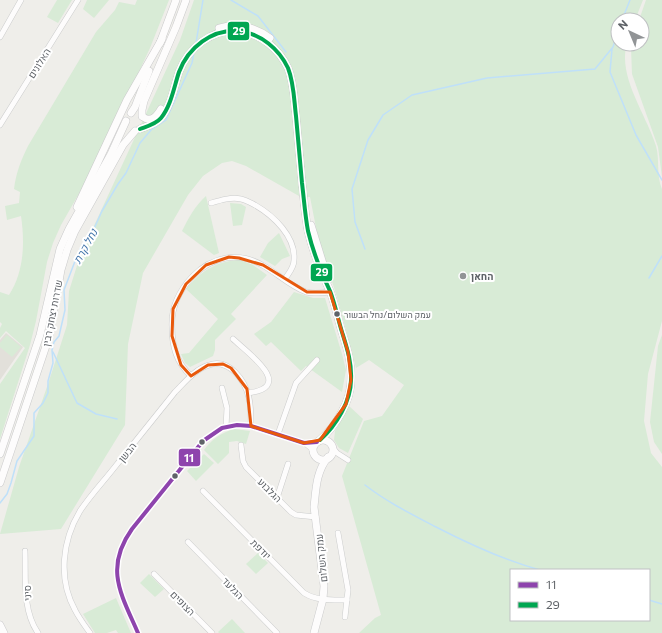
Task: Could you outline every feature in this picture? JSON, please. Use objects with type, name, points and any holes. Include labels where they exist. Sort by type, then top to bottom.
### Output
[{"type":"street","points":[[0,37],[22,0]]},
{"type":"street","name":"האלונים","points":[[0,125],[78,0]]},
{"type":"street","points":[[176,0],[135,107],[127,118],[127,126],[138,130],[156,123],[164,114],[183,63],[193,50],[206,39],[223,32],[239,31],[257,36],[270,44],[282,57],[291,77],[306,221],[310,239],[322,275],[330,292],[348,352],[352,380],[350,393],[346,404],[326,435],[314,445],[314,454]]},
{"type":"street","points":[[138,130],[144,124],[142,110],[144,101],[186,0]]},
{"type":"street","points":[[131,113],[137,113],[148,120],[158,114],[163,106],[181,59],[189,48],[204,35],[222,27],[241,26],[261,33],[277,45],[287,56],[295,75],[311,223],[329,282],[330,292]]},
{"type":"street","points":[[64,238],[81,197],[127,100],[162,39]]},
{"type":"street","name":"שדרות יצחק רבין","points":[[0,454],[38,342],[57,259],[64,238],[111,154],[126,121]]},
{"type":"street","name":"שדרות יצחק רבין","points":[[0,483],[49,337],[61,270],[67,250],[75,231],[123,145],[138,130]]},
{"type":"street","points":[[211,203],[233,198],[243,199],[263,210],[277,221],[286,232],[294,254],[292,268],[285,279]]},
{"type":"street","points":[[191,376],[181,365],[175,354],[171,322],[173,309],[178,296],[186,284],[206,265],[229,257],[252,260],[263,265],[307,292],[330,292]]},
{"type":"street","points":[[233,339],[264,368],[268,375],[269,380],[267,385],[256,392],[248,393]]},
{"type":"street","points":[[278,434],[293,388],[317,360]]},
{"type":"street","name":"הבשן","points":[[90,633],[74,609],[66,585],[64,561],[68,536],[74,523],[88,501],[175,392],[191,376],[208,365],[216,363],[223,364],[237,374],[248,393],[251,426]]},
{"type":"street","points":[[222,388],[227,408],[226,427]]},
{"type":"street","points":[[138,633],[120,592],[118,583],[117,565],[122,547],[132,529],[203,440],[226,427],[236,425],[251,426],[304,442],[326,441],[337,453],[346,459],[329,456],[321,459],[314,454],[311,448],[304,442]]},
{"type":"street","points":[[329,456],[332,450],[330,445],[330,431],[332,426]]},
{"type":"street","name":"הגלבוע","points":[[241,445],[243,462],[246,467],[291,512],[296,515],[316,517]]},
{"type":"street","name":"עמק השלום","points":[[314,454],[317,468],[314,507],[323,569],[323,599],[314,633]]},
{"type":"street","name":"עמק השלום","points":[[317,481],[321,467],[329,456]]},
{"type":"street","points":[[277,498],[288,464]]},
{"type":"street","name":"יודפת","points":[[203,491],[274,562],[298,589],[310,597],[347,600]]},
{"type":"street","points":[[338,533],[347,578],[348,590],[345,617]]},
{"type":"street","name":"הגלעד","points":[[188,542],[277,633]]},
{"type":"street","name":"סיני","points":[[25,551],[27,606],[32,623],[38,633]]},
{"type":"street","name":"הצופים","points":[[154,574],[212,633]]},
{"type":"street","points":[[0,624],[4,633]]},
{"type":"highlighted area","points":[[229,257],[239,258],[263,265],[307,292],[330,292],[348,352],[351,380],[346,404],[320,440],[304,443],[251,426],[247,389],[231,368],[223,364],[208,365],[191,376],[181,365],[172,336],[173,309],[186,284],[206,265]]},
{"type":"shaded area","points":[[6,333],[23,347],[0,380],[0,340]]},
{"type":"green space","points":[[57,0],[72,0],[58,23],[47,17]]},
{"type":"green space","points":[[87,0],[109,0],[94,18],[83,9]]},
{"type":"green space","points":[[137,0],[169,0],[150,48],[99,157],[61,225],[53,243],[47,262],[30,345],[0,439],[0,384],[25,348],[6,331],[0,338],[0,328],[2,324],[0,322],[0,292],[9,295],[14,286],[18,277],[23,247],[21,216],[7,220],[5,206],[19,203],[20,192],[14,189],[17,172],[23,156],[96,32],[115,10],[119,2],[135,5]]},
{"type":"green space","points":[[194,0],[643,0],[638,12],[610,12],[610,52],[626,52],[626,69],[629,82],[656,146],[659,178],[662,189],[662,321],[648,374],[644,421],[651,453],[662,467],[662,633],[359,633],[375,618],[381,615],[342,476],[364,421],[382,416],[404,385],[369,360],[356,368],[337,297],[318,238],[310,197],[299,196],[246,166],[232,161],[222,163],[203,176],[188,195],[143,273],[128,344],[125,425],[61,529],[0,534],[19,467],[67,325],[69,291],[80,256],[180,40]]},
{"type":"green space","points":[[646,0],[662,0],[662,177],[658,147],[632,74],[631,52],[650,52],[650,12],[642,12]]},
{"type":"green space","points":[[206,196],[219,253],[214,255],[182,231],[192,212]]},
{"type":"green space","points":[[230,203],[241,204],[246,207],[242,225],[233,226]]},
{"type":"green space","points":[[279,233],[290,256],[282,259],[275,266],[260,257],[268,243]]},
{"type":"green space","points":[[240,260],[253,265],[267,275],[231,314],[236,319],[215,340],[215,350],[213,356],[190,367],[185,363],[181,354],[189,353],[218,319],[186,289],[197,277],[210,268],[224,262]]},
{"type":"green space","points":[[294,292],[313,298],[325,298],[346,370],[342,392],[306,366],[301,371],[271,342],[266,346],[254,334],[271,322]]},
{"type":"green space","points":[[7,335],[21,347],[12,357],[0,347],[0,343]]},
{"type":"green space","points":[[662,335],[662,454],[654,442],[650,422],[658,346]]},
{"type":"green space","points":[[349,406],[363,419],[348,453],[339,448],[334,440],[335,431]]},
{"type":"green space","points":[[234,429],[250,431],[246,444],[237,441],[229,442],[229,453],[218,464],[204,450],[217,437]]},
{"type":"green space","points":[[204,454],[214,463],[196,481],[187,471]]},
{"type":"green space","points":[[258,553],[268,563],[256,574],[246,564]]},
{"type":"green space","points":[[149,574],[164,589],[155,597],[140,583]]},
{"type":"green space","points":[[116,598],[131,633],[118,633],[116,630],[107,633],[95,633],[83,614]]},
{"type":"green space","points":[[232,619],[245,633],[218,632]]},
{"type":"waterway","name":"נחל קרת","points":[[196,43],[203,0]]},
{"type":"waterway","points":[[231,0],[258,16],[286,52]]},
{"type":"waterway","points":[[625,12],[630,0]]},
{"type":"waterway","points":[[365,249],[355,222],[352,189],[368,140],[383,115],[412,95],[487,78],[595,69],[610,51]]},
{"type":"waterway","name":"נחל קרת","points":[[0,503],[7,494],[17,461],[34,436],[34,413],[43,403],[48,393],[48,381],[53,363],[52,350],[54,342],[59,336],[65,310],[64,290],[77,256],[82,245],[93,231],[102,211],[126,173],[140,143],[151,130],[166,120],[192,63],[194,52]]},
{"type":"waterway","points":[[612,52],[610,72],[636,135],[662,180]]},
{"type":"waterway","points":[[649,278],[662,256]]},
{"type":"waterway","points":[[53,352],[77,403],[96,414],[117,419]]},
{"type":"waterway","points":[[365,485],[399,508],[461,539],[486,551],[536,569]]},
{"type":"waterway","points":[[650,600],[662,604]]},
{"type":"transit line","name":"29","points":[[140,129],[161,118],[170,102],[183,63],[188,55],[202,41],[211,36],[230,31],[240,31],[255,35],[274,49],[284,61],[292,80],[294,92],[308,231],[312,247],[330,291],[351,368],[350,388],[342,413],[332,428],[320,440]]},
{"type":"transit line","name":"11","points":[[138,633],[126,606],[118,581],[117,569],[119,556],[132,529],[203,441],[222,428],[237,425],[251,426],[304,443],[317,442]]},
{"type":"place","name":"החאן","points":[[463,276]]},
{"type":"place","name":"עמק השלום/נחל הבשור","points":[[337,314]]}]
